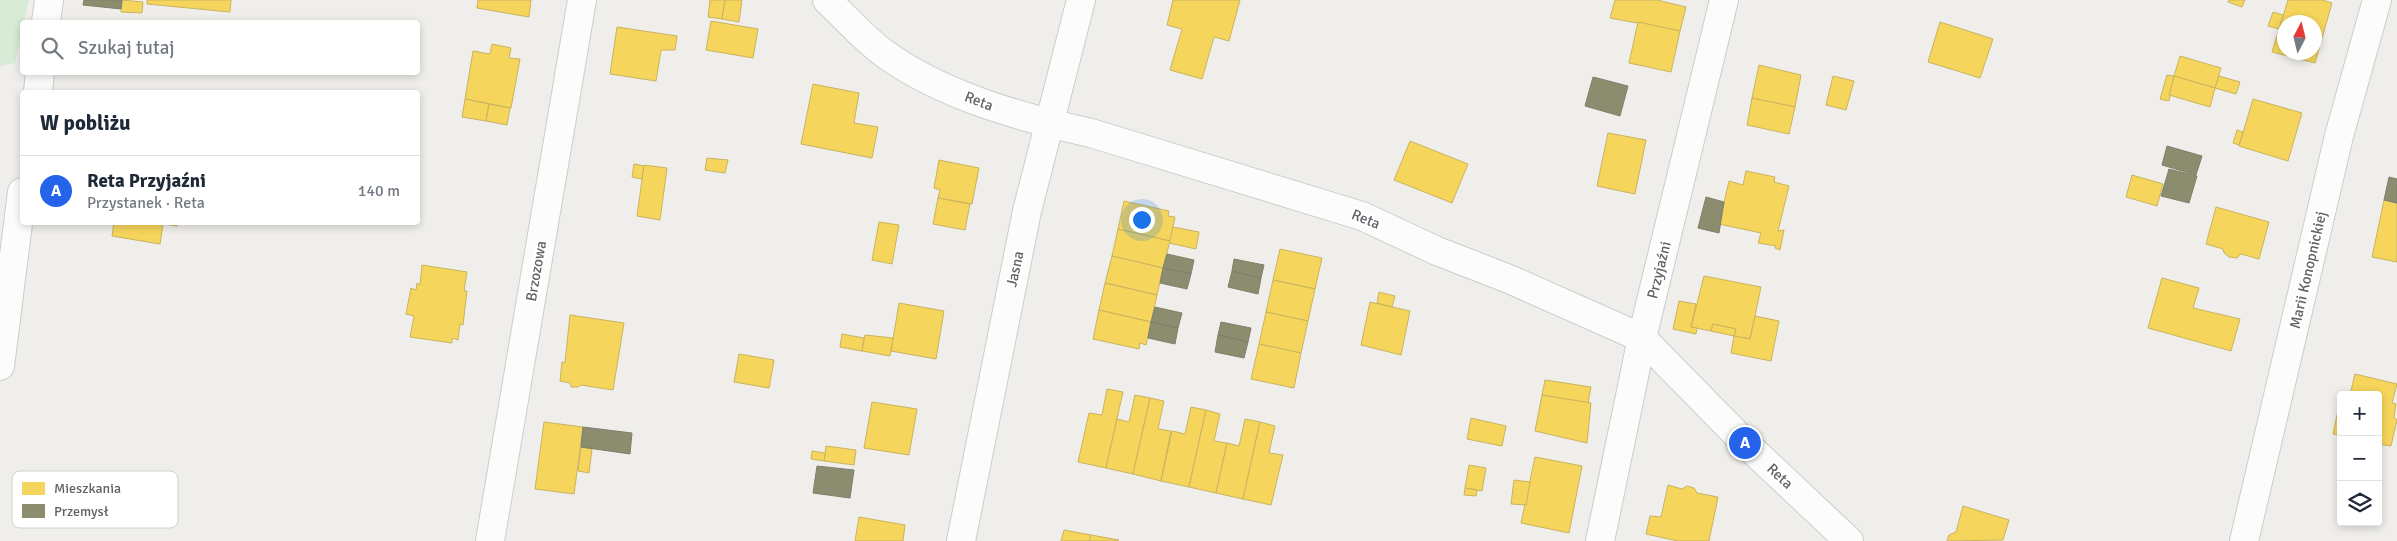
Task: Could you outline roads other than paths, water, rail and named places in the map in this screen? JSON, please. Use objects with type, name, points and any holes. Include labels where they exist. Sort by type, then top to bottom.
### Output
[{"type":"street","points":[[46,20],[49,0]]},
{"type":"street","name":"Brzozowa","points":[[490,541],[582,0]]},
{"type":"street","name":"Reta","points":[[826,0],[885,54],[924,77],[970,98],[1049,124],[1091,133],[1362,216],[1437,251],[1509,279],[1642,338],[1745,443],[1849,541]]},
{"type":"street","name":"Jasna","points":[[961,541],[1027,211],[1081,0]]},
{"type":"street","name":"Przyjaźni","points":[[1600,541],[1642,338],[1724,0]]},
{"type":"street","name":"Marii Konopnickiej","points":[[2244,541],[2339,136],[2377,0]]},
{"type":"street","points":[[38,90],[40,75]]},
{"type":"street","points":[[0,366],[20,208]]},
{"type":"place","name":"Reta Przyjaźni","points":[[1745,443]]}]
